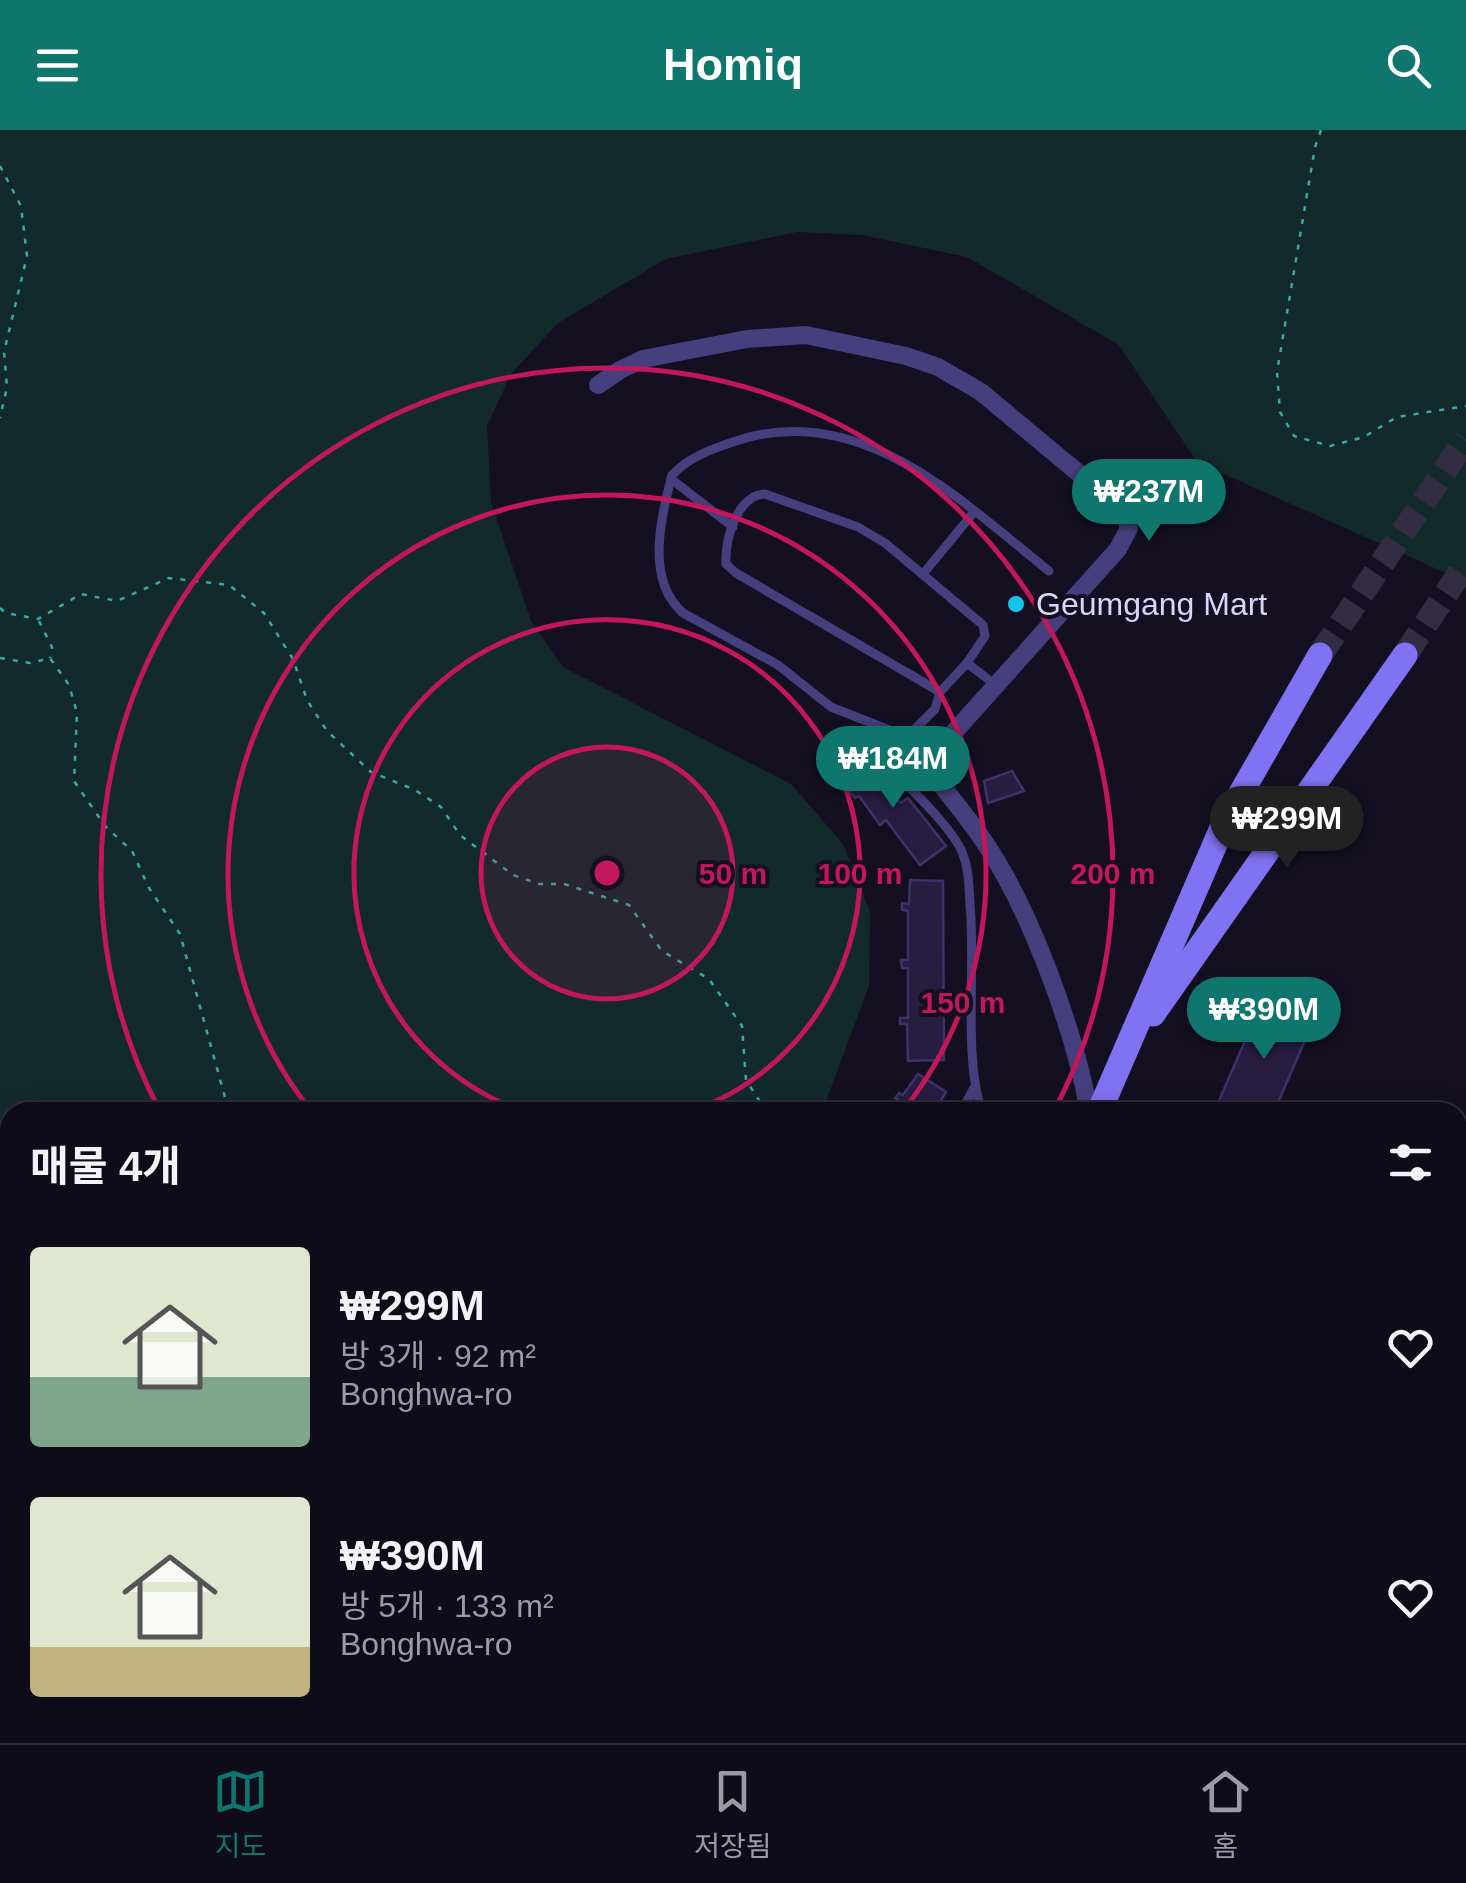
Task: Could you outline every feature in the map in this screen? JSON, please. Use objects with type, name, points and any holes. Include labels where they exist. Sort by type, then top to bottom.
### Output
[{"type":"main road","points":[[1103,1102],[1225,821],[1320,655]]},
{"type":"main road","points":[[1124,1055],[1405,655]]},
{"type":"street","points":[[598,385],[620,370],[663,354],[748,339],[806,335],[906,356],[938,367],[981,392],[1116,503],[1128,518],[1125,540],[1086,588],[994,684],[929,760],[931,772],[983,840],[1009,883],[1070,1034],[1082,1068],[1087,1102]]},
{"type":"lane","points":[[940,692],[726,564],[727,542],[746,501],[754,494],[765,494],[858,527],[923,574],[983,625],[985,636],[967,663],[940,692],[935,709],[907,737],[831,707],[778,666],[683,613],[660,581],[660,552],[671,479],[689,460],[756,435],[801,432],[847,440],[888,453],[929,476],[1049,571]]},
{"type":"lane","points":[[671,479],[733,527]]},
{"type":"lane","points":[[923,574],[974,512]]},
{"type":"lane","points":[[967,663],[994,684]]},
{"type":"lane","points":[[875,754],[910,788],[961,849],[967,869],[973,937],[974,1088],[979,1102]]},
{"type":"lane","points":[[966,1102],[974,1088]]},
{"type":"path","points":[[1320,130],[1277,372],[1280,412],[1294,436],[1330,446],[1364,437],[1398,418],[1466,406]]},
{"type":"path","points":[[0,166],[21,206],[27,256],[4,352],[7,387],[0,418]]},
{"type":"path","points":[[0,608],[6,613],[38,619],[81,594],[118,601],[169,578],[229,585],[264,613],[294,658],[307,700],[328,731],[371,772],[415,790],[440,808],[460,834],[513,875],[539,884],[564,884],[629,905],[662,952],[710,980],[742,1026],[746,1080],[760,1102]]},
{"type":"path","points":[[38,619],[52,647],[50,658],[69,685],[77,713],[74,781],[105,826],[132,851],[148,888],[180,934],[226,1102]]},
{"type":"path","points":[[0,658],[30,663],[50,658]]},
{"type":"green space","points":[[0,130],[1466,130],[1466,582],[1197,462],[1119,345],[967,257],[862,235],[797,232],[666,259],[558,323],[511,374],[487,426],[491,502],[531,621],[563,667],[791,784],[843,844],[870,912],[869,986],[826,1102],[0,1102]]},
{"type":"building","points":[[865,756],[900,803],[908,798],[946,846],[920,865],[886,820],[880,825],[859,796],[855,798],[850,792],[853,789],[841,773]]},
{"type":"building","points":[[1012,771],[1024,791],[988,803],[984,781]]},
{"type":"building","points":[[910,880],[943,881],[944,1060],[908,1061],[907,1024],[900,1024],[900,1018],[908,1018],[908,968],[902,968],[901,960],[908,960],[908,911],[902,910],[902,903],[909,904]]},
{"type":"building","points":[[1262,1002],[1301,1015],[1297,1026],[1309,1031],[1278,1102],[1218,1102]]},
{"type":"building","points":[[918,1074],[946,1092],[940,1102],[899,1102],[895,1098],[899,1093],[903,1095]]},
{"type":"tunnel","points":[[1320,655],[1466,439]]},
{"type":"tunnel","points":[[1405,655],[1466,564]]},
{"type":"place","name":"Geumgang Mart","points":[[1016,604]]}]
